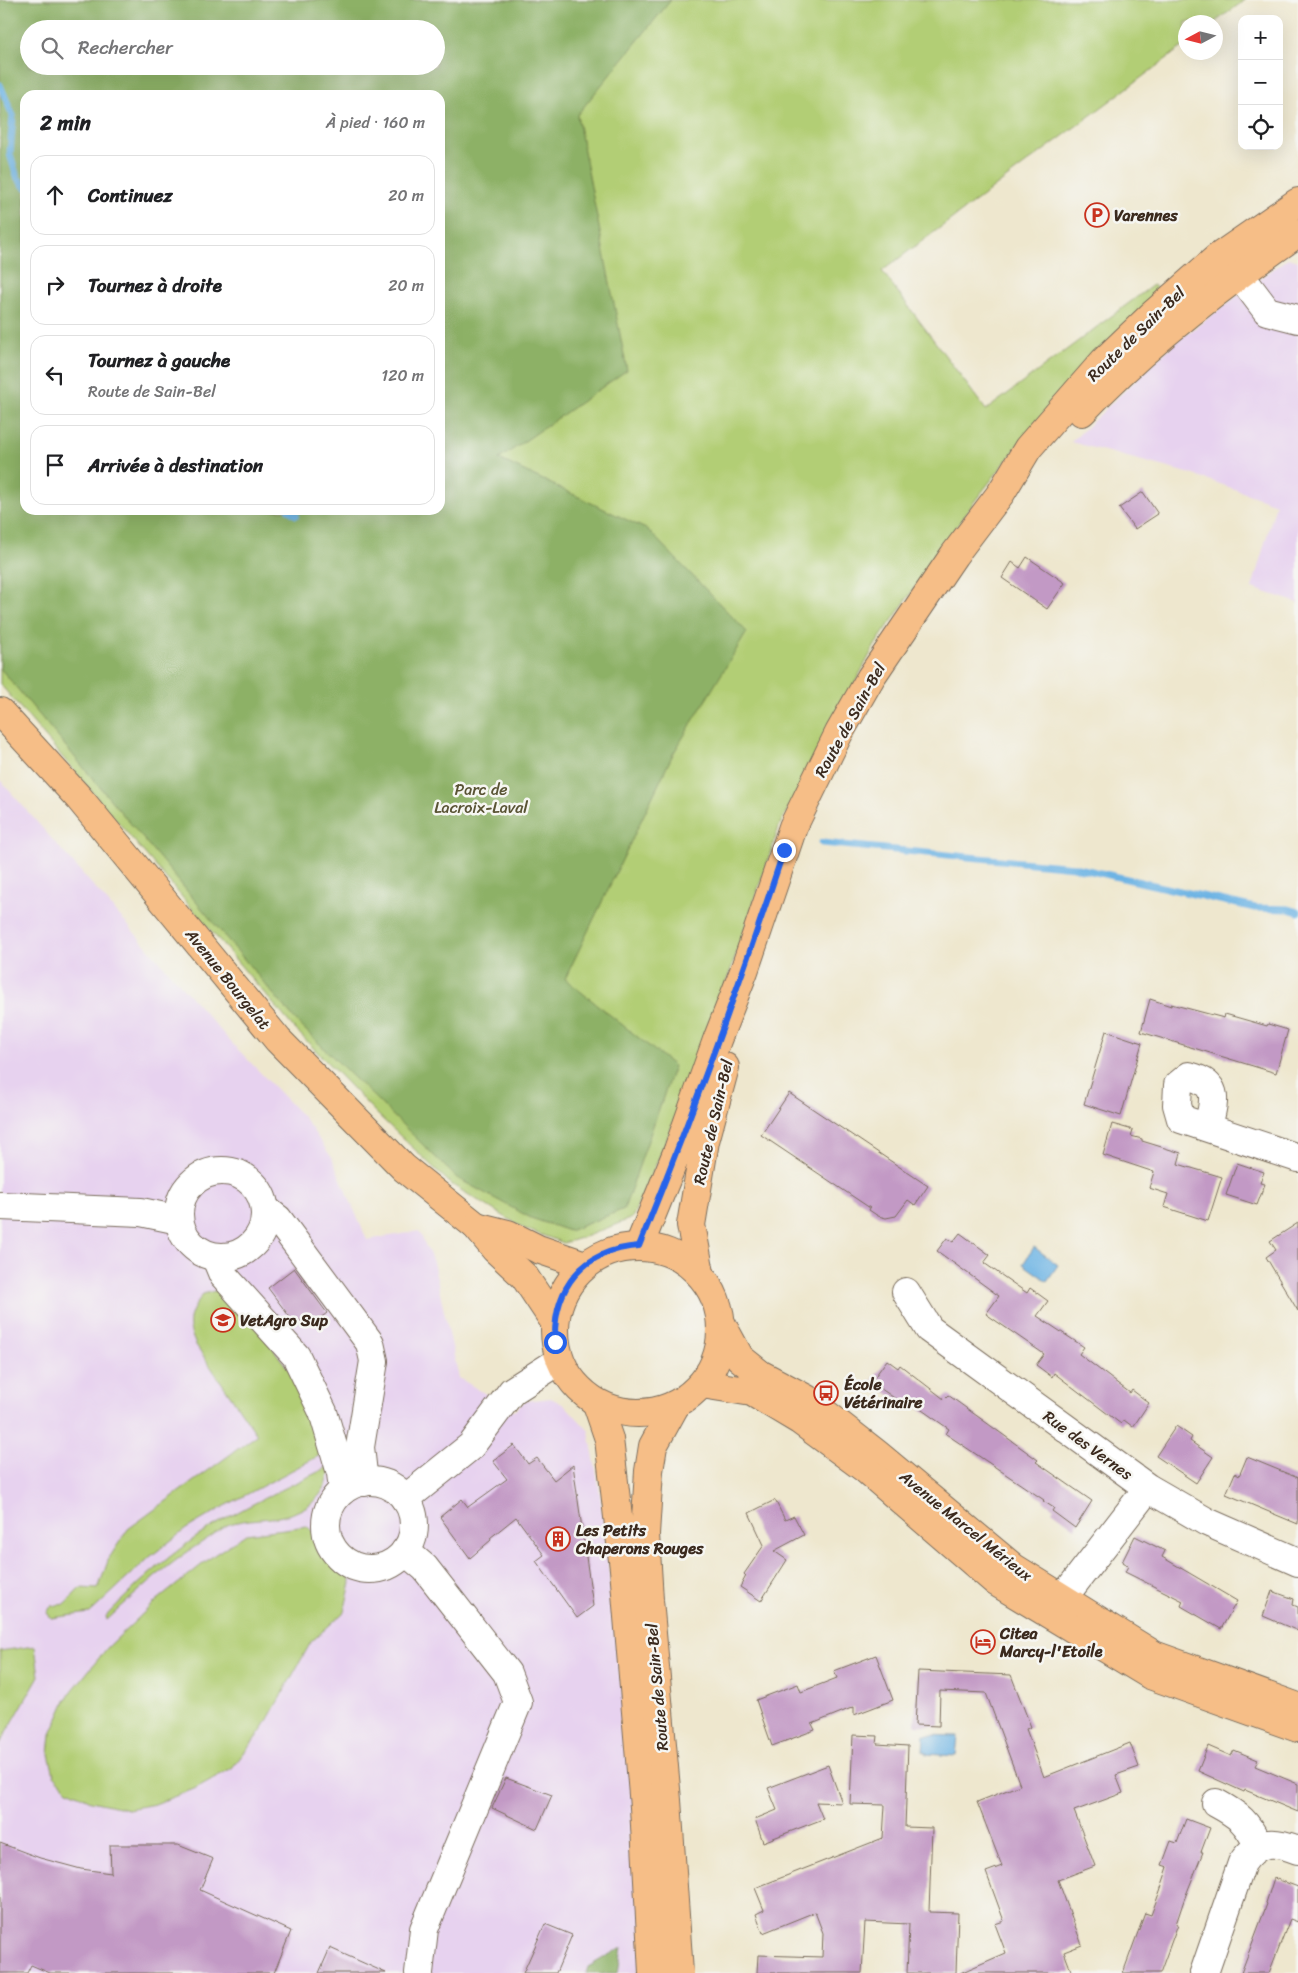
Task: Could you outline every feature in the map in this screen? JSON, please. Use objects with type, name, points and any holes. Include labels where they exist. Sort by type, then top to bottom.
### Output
[{"type":"main road","name":"Route de Sain-Bel","points":[[639,1246],[678,1150],[744,971],[788,838],[839,733],[872,677],[954,554],[1001,492],[1028,448],[1111,355],[1151,316],[1217,258],[1298,202]]},
{"type":"main road","name":"Route de Sain-Bel","points":[[1001,492],[1042,456],[1083,410],[1126,368],[1239,274],[1298,234]]},
{"type":"main road","name":"Avenue Bourgelat","points":[[0,712],[79,798],[278,1040],[404,1168],[476,1226],[495,1249],[524,1276],[554,1321]]},
{"type":"main road","name":"Route de Sain-Bel","points":[[700,1273],[691,1225],[705,1141],[732,1041],[744,971]]},
{"type":"main road","name":"Avenue Bourgelat","points":[[476,1226],[508,1234],[538,1249],[585,1265]]},
{"type":"main road","points":[[639,1246],[661,1250],[682,1259],[700,1273],[715,1297],[722,1325],[720,1346],[714,1366],[702,1384],[690,1397],[675,1406],[649,1414],[622,1413],[597,1404],[574,1385],[559,1361],[555,1342],[554,1321],[559,1300],[570,1281],[585,1265],[605,1253],[626,1247],[639,1246]]},
{"type":"main road","name":"Avenue Marcel Mérieux","points":[[722,1325],[740,1358],[760,1374],[807,1399],[877,1454],[1014,1568],[1154,1655],[1298,1707]]},
{"type":"main road","name":"Avenue Marcel Mérieux","points":[[702,1384],[752,1392],[799,1420],[864,1468],[996,1582],[1150,1675],[1298,1728]]},
{"type":"main road","name":"Route de Sain-Bel","points":[[597,1404],[609,1439],[624,1569],[644,1807],[653,1973]]},
{"type":"main road","name":"Route de Sain-Bel","points":[[675,1406],[653,1446],[649,1471],[646,1534],[649,1600],[667,1800],[679,1973]]},
{"type":"street","points":[[1239,274],[1267,311],[1298,319]]},
{"type":"street","points":[[1208,1128],[1298,1158]]},
{"type":"street","points":[[224,1171],[239,1174],[252,1183],[260,1195],[265,1209],[260,1235],[242,1253],[229,1257],[216,1258],[202,1253],[191,1245],[183,1233],[179,1220],[180,1205],[185,1191],[196,1180],[209,1173],[224,1171]]},
{"type":"street","points":[[0,1206],[141,1212],[179,1220]]},
{"type":"street","points":[[265,1209],[278,1219],[370,1342],[374,1361],[354,1486]]},
{"type":"street","points":[[216,1258],[223,1275],[296,1356],[323,1412],[338,1465],[354,1486]]},
{"type":"street","name":"Rue des Vernes","points":[[906,1292],[929,1329],[1148,1488],[1207,1522],[1298,1562]]},
{"type":"street","points":[[405,1499],[471,1446],[512,1391],[559,1361]]},
{"type":"street","points":[[376,1482],[397,1491],[405,1499],[411,1511],[412,1539],[397,1560],[386,1566],[374,1569],[361,1569],[349,1564],[338,1556],[330,1545],[326,1533],[326,1519],[329,1508],[335,1498],[354,1486],[376,1482]]},
{"type":"street","points":[[1062,1598],[1148,1488]]},
{"type":"street","points":[[405,1551],[425,1568],[507,1673],[518,1702],[424,1929],[419,1973]]},
{"type":"street","points":[[1216,1803],[1243,1819],[1258,1846]]},
{"type":"street","points":[[1204,1973],[1242,1863],[1250,1852],[1258,1846],[1272,1843],[1282,1844],[1298,1850]]},
{"type":"street","points":[[649,1903],[663,1912],[666,1973]]},
{"type":"shaded area","points":[[1288,258],[1298,261],[1298,603],[1252,588],[1276,504],[1195,475],[1071,442],[1175,343]]},
{"type":"shaded area","name":"VetAgro Sup","points":[[0,780],[228,1039],[304,1118],[332,1158],[367,1240],[419,1231],[433,1262],[459,1378],[514,1411],[525,1401],[551,1398],[566,1406],[589,1431],[600,1493],[644,1887],[642,1962],[636,1973],[0,1973]]},
{"type":"green space","name":"Parc de Lacroix-Laval","points":[[0,0],[1245,0],[1223,16],[1178,15],[1178,50],[882,271],[986,410],[1153,285],[1165,294],[1039,419],[974,502],[875,645],[780,824],[731,969],[665,1144],[632,1218],[564,1243],[525,1229],[451,1184],[376,1113],[294,1028],[0,684]]},
{"type":"green space","points":[[0,0],[671,0],[577,115],[627,370],[499,459],[648,530],[747,632],[673,754],[565,979],[674,1066],[624,1209],[569,1231],[531,1218],[457,1178],[296,1021],[0,668]]},
{"type":"green space","points":[[218,1290],[246,1322],[257,1327],[307,1394],[326,1452],[186,1529],[151,1556],[90,1613],[51,1618],[47,1613],[51,1606],[65,1604],[80,1588],[98,1589],[109,1558],[128,1529],[257,1435],[196,1345],[190,1330],[190,1318],[194,1307],[203,1294]]},
{"type":"green space","points":[[330,1466],[328,1480],[322,1492],[313,1502],[284,1516],[241,1521],[226,1526],[168,1567],[107,1620],[106,1616],[138,1585],[195,1538],[244,1509]]},
{"type":"green space","points":[[307,1526],[313,1532],[315,1542],[326,1560],[348,1573],[351,1583],[344,1612],[311,1642],[262,1730],[232,1768],[194,1789],[155,1804],[128,1809],[91,1801],[68,1790],[54,1775],[49,1754],[51,1734],[68,1696],[108,1647],[155,1602],[214,1555],[246,1534]]},
{"type":"green space","points":[[35,1646],[39,1676],[0,1744],[0,1651]]},
{"type":"green space","points":[[622,1947],[618,1973],[586,1973],[588,1967]]},
{"type":"water","points":[[1034,1247],[1058,1265],[1047,1281],[1023,1264]]},
{"type":"water","points":[[924,1735],[958,1736],[956,1756],[926,1754],[926,1752],[923,1752]]},
{"type":"building","points":[[1143,492],[1158,514],[1135,529],[1119,508]]},
{"type":"building","points":[[1027,557],[1065,583],[1047,609],[1002,578],[1012,562],[1020,568]]},
{"type":"building","points":[[1150,999],[1171,1006],[1171,1004],[1224,1018],[1225,1014],[1288,1030],[1276,1073],[1141,1032]]},
{"type":"building","points":[[1106,1031],[1142,1043],[1121,1116],[1084,1104]]},
{"type":"building","points":[[789,1093],[928,1186],[915,1205],[908,1200],[896,1216],[886,1218],[878,1216],[869,1210],[870,1208],[761,1135]]},
{"type":"building","points":[[1112,1124],[1133,1130],[1131,1136],[1142,1139],[1142,1141],[1181,1153],[1178,1164],[1222,1177],[1208,1221],[1164,1207],[1168,1194],[1149,1188],[1154,1172],[1103,1155]]},
{"type":"building","points":[[1237,1163],[1264,1172],[1260,1183],[1265,1184],[1257,1205],[1226,1195]]},
{"type":"building","points":[[1298,1223],[1298,1311],[1266,1257],[1276,1250],[1270,1241]]},
{"type":"building","points":[[960,1233],[990,1255],[984,1263],[1027,1293],[1030,1288],[1048,1301],[1037,1316],[1084,1347],[1079,1354],[1130,1393],[1132,1390],[1149,1403],[1133,1427],[1124,1420],[1121,1424],[1054,1373],[1052,1377],[1036,1365],[1044,1354],[986,1314],[999,1296],[937,1251],[947,1238],[953,1242]]},
{"type":"building","points":[[294,1268],[327,1313],[311,1325],[305,1317],[295,1324],[268,1288]]},
{"type":"building","points":[[887,1360],[898,1368],[900,1365],[944,1399],[948,1395],[1038,1460],[1036,1462],[1092,1501],[1075,1528],[1052,1511],[1054,1508],[1044,1500],[946,1434],[949,1429],[909,1401],[906,1406],[871,1382]]},
{"type":"building","points":[[1176,1426],[1192,1437],[1190,1441],[1213,1457],[1196,1483],[1156,1456]]},
{"type":"building","name":"Les Petits Chaperons Rouges","points":[[514,1445],[528,1464],[537,1458],[554,1480],[573,1465],[593,1606],[577,1618],[536,1561],[544,1555],[516,1517],[490,1538],[491,1540],[470,1558],[440,1517],[462,1499],[468,1507],[507,1479],[493,1461]]},
{"type":"building","points":[[1247,1457],[1298,1478],[1298,1524],[1226,1494],[1235,1473],[1239,1476]]},
{"type":"building","points":[[775,1500],[785,1520],[794,1516],[804,1535],[774,1551],[787,1560],[761,1601],[740,1587],[746,1576],[744,1574],[764,1545],[749,1513]]},
{"type":"building","points":[[1135,1536],[1165,1551],[1162,1557],[1237,1601],[1221,1629],[1181,1606],[1183,1601],[1125,1572],[1128,1566],[1122,1562]]},
{"type":"building","points":[[1272,1591],[1294,1599],[1293,1605],[1298,1607],[1298,1631],[1263,1616]]},
{"type":"building","points":[[876,1655],[893,1700],[854,1715],[854,1707],[812,1724],[815,1730],[772,1746],[756,1700],[798,1684],[801,1692],[837,1678],[834,1671]]},
{"type":"building","points":[[918,1671],[1011,1675],[1031,1727],[1026,1729],[1044,1777],[1130,1743],[1139,1767],[1116,1775],[1123,1793],[1074,1811],[1095,1866],[1058,1880],[1082,1945],[1064,1952],[1072,1973],[960,1973],[1006,1953],[995,1924],[1004,1921],[986,1872],[1002,1866],[977,1802],[1020,1785],[986,1693],[940,1691],[939,1726],[915,1725]]},
{"type":"building","points":[[853,1735],[878,1736],[877,1744],[908,1746],[905,1827],[932,1828],[929,1912],[958,1913],[956,1973],[907,1973],[909,1924],[865,1922],[862,1973],[757,1973],[758,1955],[822,1957],[823,1933],[815,1912],[763,1933],[756,1914],[764,1910],[755,1888],[883,1838],[885,1805],[850,1804]]},
{"type":"building","points":[[1208,1746],[1231,1756],[1234,1750],[1258,1760],[1255,1766],[1298,1784],[1298,1812],[1245,1790],[1244,1792],[1198,1771]]},
{"type":"building","points":[[828,1765],[842,1803],[816,1802],[823,1819],[763,1842],[755,1819],[777,1810],[768,1788]]},
{"type":"building","points":[[506,1778],[552,1795],[537,1829],[492,1808]]},
{"type":"building","points":[[1186,1819],[1210,1828],[1160,1973],[1123,1973],[1145,1913],[1151,1915],[1160,1891],[1168,1867],[1162,1865],[1171,1841],[1177,1843]]},
{"type":"building","points":[[0,1843],[40,1858],[81,1869],[111,1873],[110,1845],[178,1845],[213,1859],[200,1890],[291,1931],[274,1973],[50,1973],[31,1965],[27,1973],[0,1973]]},
{"type":"building","points":[[1274,1878],[1298,1887],[1298,1922],[1290,1919],[1269,1973],[1241,1973],[1267,1904]]},
{"type":"building","points":[[545,1924],[572,1935],[556,1973],[523,1973]]},
{"type":"building","points":[[330,1948],[386,1973],[319,1973]]},
{"type":"waterway","points":[[0,85],[13,116],[10,154],[20,181]]},
{"type":"waterway","points":[[822,843],[1074,867],[1255,908],[1288,909],[1298,912]]},
{"type":"place","name":"Varennes","points":[[1097,215]]},
{"type":"place","name":"VetAgro Sup","points":[[223,1320]]},
{"type":"place","name":"École Vétérinaire","points":[[826,1393]]},
{"type":"place","name":"Les Petits Chaperons Rouges","points":[[558,1539]]},
{"type":"place","name":"Citea Marcy-l'Etoile","points":[[983,1642]]},
{"type":"route","points":[[555,1342],[554,1321],[559,1300],[570,1281],[585,1265],[605,1253],[626,1247],[639,1246],[678,1150],[744,971],[784,850]]}]
